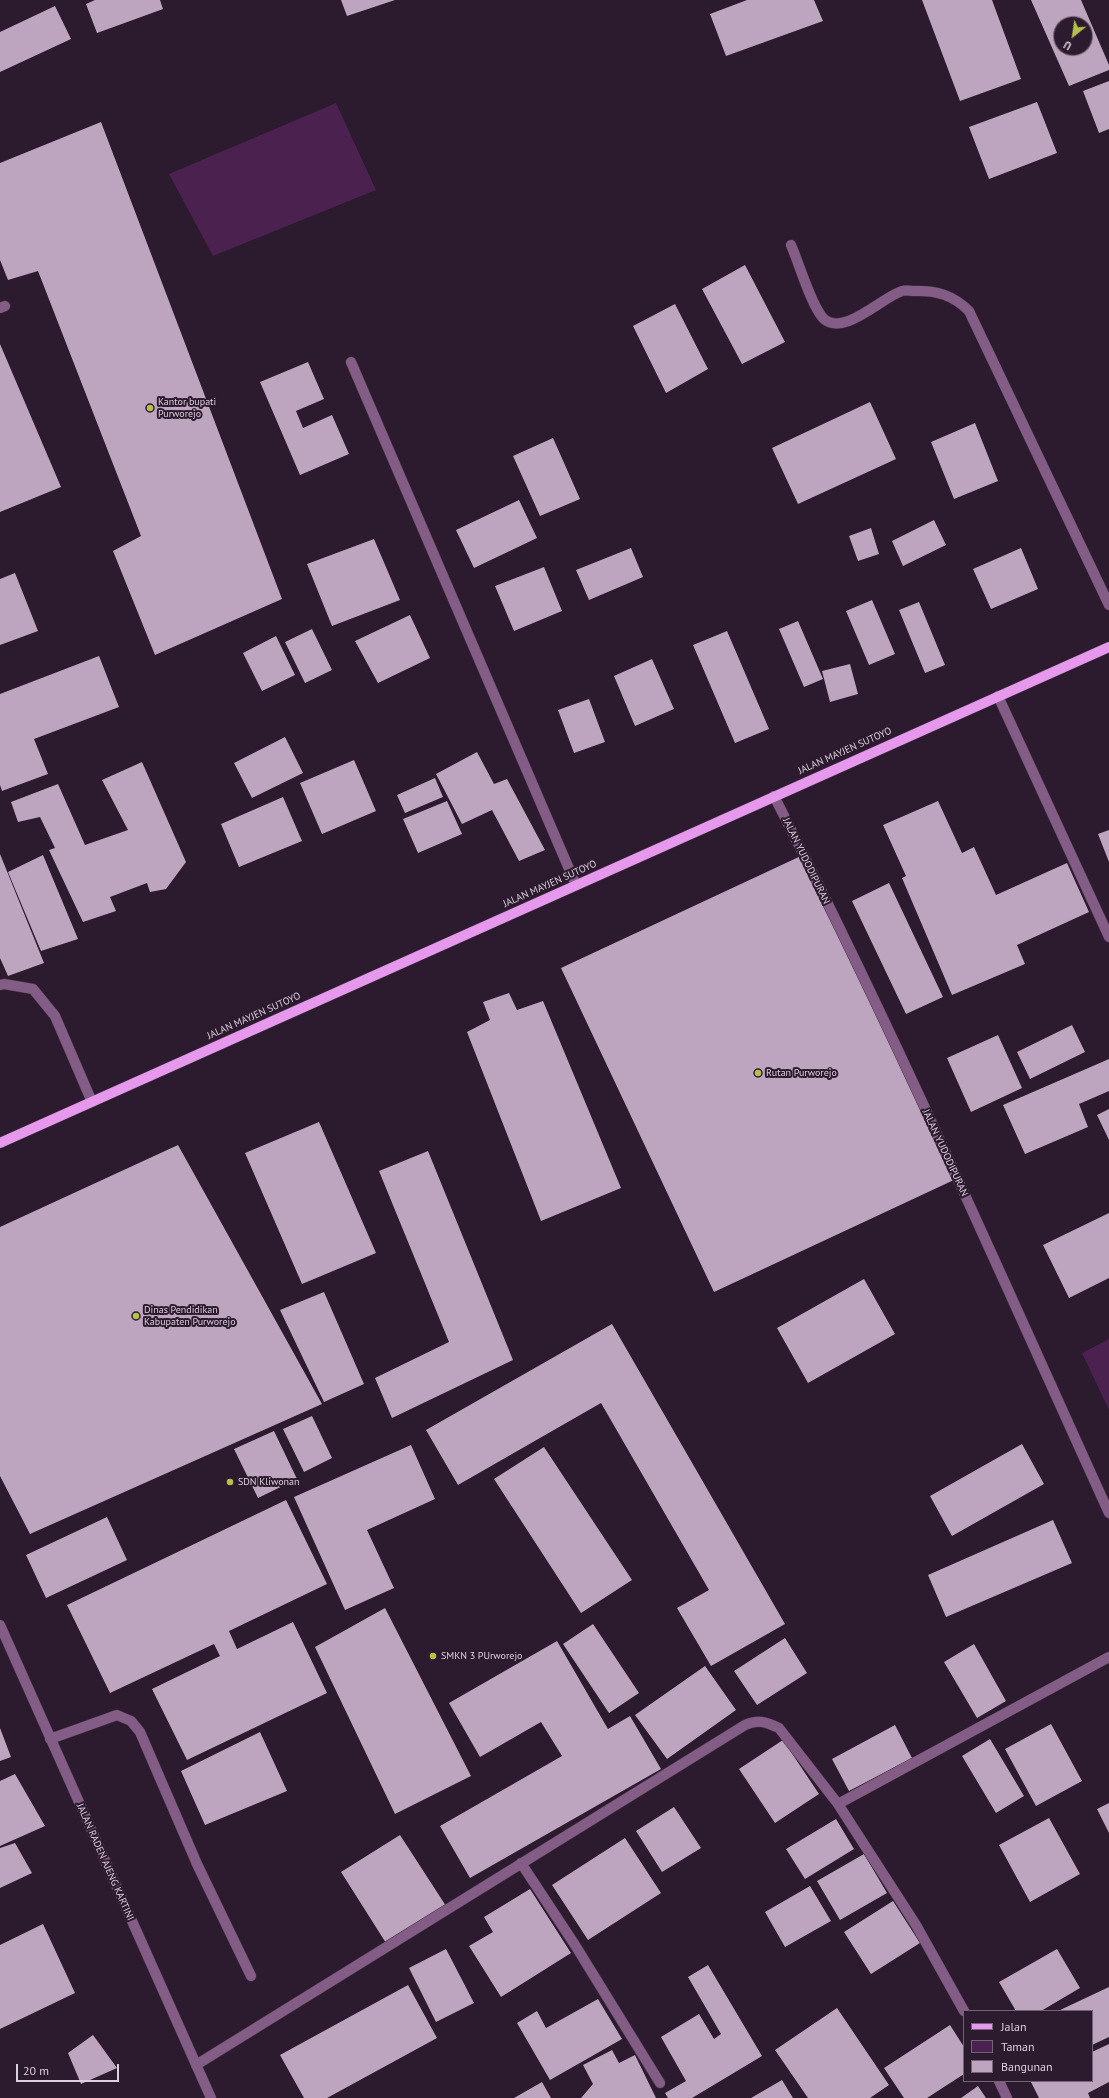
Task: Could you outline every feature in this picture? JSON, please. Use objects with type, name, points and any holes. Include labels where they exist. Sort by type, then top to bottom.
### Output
[{"type":"main road","name":"JALAN MAYJEN SUTOYO","points":[[0,1143],[1109,646]]},
{"type":"street","points":[[791,245],[817,309],[824,318],[833,323],[843,323],[852,319],[902,291],[928,290],[944,293],[955,299],[969,312],[1109,605]]},
{"type":"street","points":[[351,362],[576,885]]},
{"type":"street","points":[[998,696],[1109,937]]},
{"type":"street","name":"JALAN YUDODIPURAN","points":[[774,796],[811,868],[922,1102],[1109,1513]]},
{"type":"street","points":[[0,985],[4,984],[32,989],[55,1016],[92,1102]]},
{"type":"street","name":"JALAN RADEN AJENG KARTINI","points":[[0,1626],[211,2098]]},
{"type":"street","points":[[838,1804],[1109,1657]]},
{"type":"street","points":[[50,1739],[117,1715],[132,1721],[140,1732],[197,1864],[251,1976]]},
{"type":"street","points":[[196,2065],[745,1725],[756,1721],[767,1722],[779,1728],[838,1804],[916,1925],[963,2010]]},
{"type":"street","points":[[521,1864],[575,1945],[660,2083]]},
{"type":"street","points":[[999,2082],[1007,2098]]},
{"type":"green space","points":[[336,103],[376,190],[213,256],[169,174]]},
{"type":"green space","points":[[1109,1339],[1109,1410],[1082,1353]]},
{"type":"building","points":[[95,0],[160,0],[163,9],[97,33],[86,4]]},
{"type":"building","points":[[341,0],[395,0],[347,16]]},
{"type":"building","points":[[747,0],[814,0],[823,21],[726,56],[710,14]]},
{"type":"building","points":[[922,0],[992,0],[1021,79],[960,101]]},
{"type":"building","points":[[1031,0],[1081,0],[1088,16],[1053,16],[1053,50]]},
{"type":"building","points":[[55,6],[71,39],[0,72],[0,32]]},
{"type":"building","points":[[1093,28],[1109,65],[1109,70],[1069,86],[1056,56],[1093,56]]},
{"type":"building","points":[[1109,81],[1109,129],[1099,133],[1083,91]]},
{"type":"building","points":[[1037,102],[1057,153],[989,179],[969,127]]},
{"type":"building","name":"Kantor bupati Purworejo","points":[[101,122],[282,599],[155,655],[113,551],[141,536],[38,271],[8,280],[0,260],[0,163]]},
{"type":"building","points":[[745,265],[785,342],[742,364],[702,289]]},
{"type":"building","points":[[675,304],[708,369],[666,393],[633,326]]},
{"type":"building","points":[[0,344],[61,487],[0,512]]},
{"type":"building","points":[[308,362],[324,399],[296,411],[303,428],[332,415],[349,454],[300,475],[260,382]]},
{"type":"building","points":[[870,402],[896,459],[798,504],[772,448]]},
{"type":"building","points":[[975,423],[998,481],[954,499],[931,442]]},
{"type":"building","points":[[553,438],[580,499],[540,516],[513,456]]},
{"type":"building","points":[[519,500],[537,538],[474,568],[456,530]]},
{"type":"building","points":[[934,520],[946,545],[903,566],[892,541]]},
{"type":"building","points":[[871,528],[879,554],[858,561],[849,536]]},
{"type":"building","points":[[374,539],[400,600],[332,626],[307,564]]},
{"type":"building","points":[[631,548],[643,577],[589,600],[576,570]]},
{"type":"building","points":[[1021,548],[1038,589],[991,609],[973,569]]},
{"type":"building","points":[[544,567],[562,611],[514,631],[495,586]]},
{"type":"building","points":[[15,573],[38,631],[0,645],[0,579]]},
{"type":"building","points":[[872,600],[895,654],[869,665],[846,611]]},
{"type":"building","points":[[919,602],[945,665],[925,673],[899,610]]},
{"type":"building","points":[[410,615],[430,658],[378,683],[355,641]]},
{"type":"building","points":[[798,621],[823,679],[804,687],[779,629]]},
{"type":"building","points":[[312,629],[332,670],[305,683],[285,642]]},
{"type":"building","points":[[727,631],[769,729],[735,743],[693,645]]},
{"type":"building","points":[[276,636],[295,675],[262,691],[243,653]]},
{"type":"building","points":[[99,656],[119,707],[34,739],[48,774],[2,791],[0,785],[0,694]]},
{"type":"building","points":[[652,659],[674,709],[635,726],[614,676]]},
{"type":"building","points":[[850,664],[858,694],[830,702],[822,671]]},
{"type":"building","points":[[589,699],[605,742],[574,753],[558,710]]},
{"type":"building","points":[[285,737],[303,773],[252,798],[234,763]]},
{"type":"building","points":[[477,752],[494,784],[507,779],[545,850],[519,861],[492,810],[462,824],[436,774]]},
{"type":"building","points":[[354,760],[376,811],[322,834],[300,783]]},
{"type":"building","points":[[142,762],[186,862],[166,889],[150,892],[147,883],[110,897],[116,911],[83,922],[49,850],[55,848],[40,817],[18,822],[11,802],[58,784],[85,845],[128,830],[102,780]]},
{"type":"building","points":[[435,778],[443,797],[405,813],[397,795]]},
{"type":"building","points":[[283,797],[302,841],[239,867],[221,824]]},
{"type":"building","points":[[447,801],[462,834],[418,853],[403,819]]},
{"type":"building","points":[[938,801],[962,853],[974,847],[996,895],[1067,863],[1089,912],[1017,945],[1025,964],[952,995],[902,878],[906,876],[883,825]]},
{"type":"building","points":[[1109,830],[1109,862],[1098,834]]},
{"type":"building","points":[[0,854],[44,963],[8,976],[0,958]]},
{"type":"building","points":[[43,855],[78,939],[41,951],[8,872]]},
{"type":"building","name":"Rutan Purworejo","points":[[803,855],[956,1179],[714,1292],[561,968]]},
{"type":"building","points":[[889,883],[943,997],[906,1014],[852,901]]},
{"type":"building","points":[[509,993],[517,1010],[543,1001],[621,1188],[541,1221],[467,1032],[490,1020],[483,1002]]},
{"type":"building","points":[[1072,1025],[1085,1052],[1030,1079],[1017,1052]]},
{"type":"building","points":[[998,1035],[1022,1088],[971,1112],[947,1058]]},
{"type":"building","points":[[1109,1059],[1109,1091],[1079,1104],[1088,1127],[1025,1154],[1003,1105]]},
{"type":"building","points":[[1109,1109],[1109,1140],[1097,1115]]},
{"type":"building","points":[[319,1122],[376,1253],[302,1284],[245,1153]]},
{"type":"building","name":"Dinas Pendidikan Kabupaten Purworejo","points":[[178,1145],[322,1404],[30,1534],[0,1476],[0,1227]]},
{"type":"building","points":[[428,1151],[513,1360],[392,1418],[375,1378],[449,1342],[379,1171]]},
{"type":"building","points":[[1109,1213],[1109,1278],[1069,1298],[1043,1245]]},
{"type":"building","points":[[864,1279],[895,1334],[808,1383],[777,1328]]},
{"type":"building","points":[[324,1292],[364,1384],[324,1402],[280,1310]]},
{"type":"building","points":[[612,1324],[785,1624],[711,1666],[677,1608],[709,1590],[601,1403],[458,1485],[426,1430]]},
{"type":"building","points":[[312,1416],[332,1458],[304,1472],[283,1429]]},
{"type":"building","points":[[274,1431],[297,1479],[258,1498],[234,1449]]},
{"type":"building","points":[[1022,1444],[1044,1484],[952,1536],[930,1496]]},
{"type":"building","points":[[411,1445],[435,1499],[367,1530],[394,1588],[345,1610],[294,1497]]},
{"type":"building","points":[[544,1447],[632,1580],[581,1613],[494,1479]]},
{"type":"building","points":[[286,1500],[327,1584],[229,1631],[237,1649],[293,1622],[327,1693],[187,1760],[152,1689],[220,1656],[214,1644],[110,1693],[67,1605]]},
{"type":"building","points":[[107,1517],[127,1560],[46,1598],[26,1555]]},
{"type":"building","points":[[1053,1520],[1072,1563],[946,1617],[928,1575]]},
{"type":"building","points":[[385,1608],[471,1776],[395,1814],[315,1647]]},
{"type":"building","points":[[593,1624],[639,1693],[609,1713],[563,1644]]},
{"type":"building","points":[[785,1638],[807,1673],[757,1705],[734,1671]]},
{"type":"building","points":[[557,1641],[608,1729],[630,1716],[661,1769],[470,1878],[440,1826],[562,1756],[541,1722],[480,1757],[449,1703]]},
{"type":"building","points":[[974,1644],[1006,1701],[977,1718],[944,1662]]},
{"type":"building","points":[[705,1666],[736,1710],[667,1759],[635,1715]]},
{"type":"building","points":[[1051,1724],[1082,1781],[1036,1806],[1005,1749]]},
{"type":"building","points":[[895,1725],[912,1758],[849,1791],[832,1759]]},
{"type":"building","points":[[0,1728],[11,1757],[0,1761]]},
{"type":"building","points":[[260,1732],[287,1791],[205,1825],[181,1771]]},
{"type":"building","points":[[990,1739],[1024,1796],[996,1813],[962,1756]]},
{"type":"building","points":[[783,1740],[819,1794],[775,1823],[739,1769]]},
{"type":"building","points":[[15,1774],[45,1826],[0,1846],[0,1781]]},
{"type":"building","points":[[1109,1803],[1109,1833],[1097,1809]]},
{"type":"building","points":[[674,1807],[701,1848],[662,1872],[636,1831]]},
{"type":"building","points":[[1049,1818],[1080,1874],[1030,1902],[999,1845]]},
{"type":"building","points":[[836,1819],[854,1849],[805,1879],[786,1849]]},
{"type":"building","points":[[400,1835],[446,1906],[386,1943],[341,1872]]},
{"type":"building","points":[[625,1838],[661,1893],[588,1940],[552,1885]]},
{"type":"building","points":[[15,1843],[32,1873],[0,1888],[0,1848]]},
{"type":"building","points":[[864,1854],[887,1893],[840,1920],[817,1881]]},
{"type":"building","points":[[810,1886],[831,1921],[785,1947],[765,1912]]},
{"type":"building","points":[[530,1889],[571,1953],[501,1997],[469,1946],[493,1932],[484,1917]]},
{"type":"building","points":[[893,1901],[920,1943],[871,1974],[844,1932]]},
{"type":"building","points":[[43,1924],[75,1993],[0,2029],[0,1945]]},
{"type":"building","points":[[446,1949],[474,2003],[436,2022],[409,1968]]},
{"type":"building","points":[[1057,1949],[1080,1988],[1043,2010],[1015,2010],[999,1982]]},
{"type":"building","points":[[708,1965],[762,2056],[692,2098],[668,2098],[665,2093],[686,2081],[661,2037],[699,2014],[714,2039],[721,2034],[688,1977]]},
{"type":"building","points":[[408,1985],[437,2038],[327,2098],[304,2098],[280,2055]]},
{"type":"building","points":[[1109,1987],[1109,2037],[1093,2045],[1093,2010],[1060,2010]]},
{"type":"building","points":[[598,1999],[622,2039],[550,2080],[517,2023],[537,2011],[546,2028]]},
{"type":"building","points":[[837,2008],[889,2085],[870,2098],[808,2098],[775,2050]]},
{"type":"building","points":[[950,2025],[963,2045],[963,2075],[927,2098],[904,2098],[884,2068]]},
{"type":"building","points":[[93,2035],[117,2068],[81,2084],[68,2053]]},
{"type":"building","points":[[1109,2044],[1109,2082],[1088,2093],[1090,2098],[1039,2098],[1031,2082],[1093,2082],[1093,2052]]},
{"type":"building","points":[[612,2050],[619,2063],[635,2055],[656,2098],[581,2098],[593,2084],[583,2065]]},
{"type":"building","points":[[782,2080],[793,2098],[751,2098]]},
{"type":"building","points":[[542,2082],[551,2098],[514,2098]]},
{"type":"building","points":[[978,2086],[986,2098],[961,2098]]},
{"type":"place","name":"Kantor bupati Purworejo","points":[[150,408]]},
{"type":"place","name":"Rutan Purworejo","points":[[758,1073]]},
{"type":"place","name":"Dinas Pendidikan Kabupaten Purworejo","points":[[136,1316]]},
{"type":"place","name":"SDN Kliwonan","points":[[230,1482]]},
{"type":"place","name":"SMKN 3 PUrworejo","points":[[433,1656]]}]
